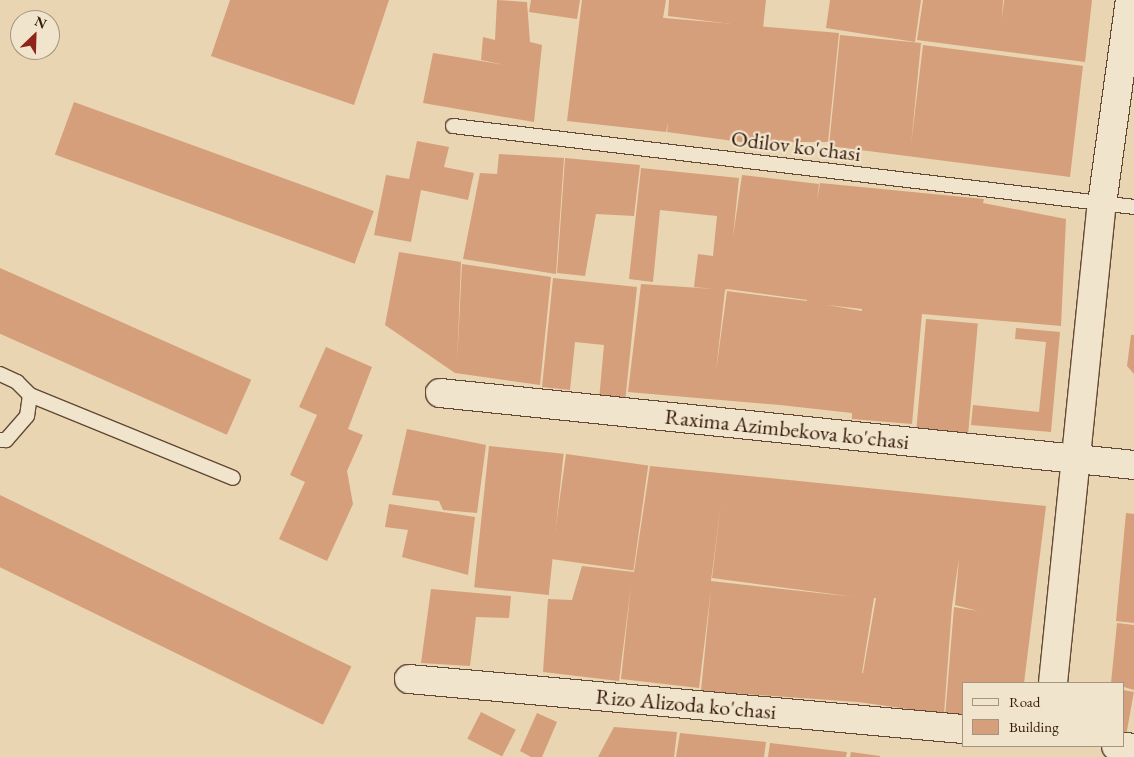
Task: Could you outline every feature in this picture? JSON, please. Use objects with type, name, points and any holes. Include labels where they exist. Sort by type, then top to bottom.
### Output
[{"type":"street","points":[[1053,682],[1078,458],[1102,204],[1130,0]]},
{"type":"street","name":"Raxima Azimbekova ko'chasi","points":[[440,393],[1078,458],[1134,466]]},
{"type":"street","name":"Rizo Alizoda ko'chasi","points":[[409,679],[962,729]]},
{"type":"lane","name":"Odilov ko'chasi","points":[[453,126],[1134,207]]},
{"type":"lane","points":[[0,374],[17,382],[30,395],[233,478]]},
{"type":"lane","points":[[0,440],[6,440],[27,416],[30,395]]},
{"type":"building","points":[[230,0],[389,0],[354,105],[211,56]]},
{"type":"building","points":[[497,0],[527,2],[530,42],[542,45],[534,122],[423,103],[433,53],[505,65],[481,60],[483,37],[495,40]]},
{"type":"building","points":[[531,0],[580,0],[577,19],[529,12]]},
{"type":"building","points":[[582,0],[666,0],[663,18],[839,33],[828,142],[741,142],[667,132],[668,123],[666,132],[567,121]]},
{"type":"building","points":[[669,0],[766,0],[763,28],[668,16]]},
{"type":"building","points":[[830,0],[921,0],[915,42],[826,28]]},
{"type":"building","points":[[923,0],[1003,0],[1002,19],[1004,0],[1092,0],[1085,62],[917,40]]},
{"type":"building","points":[[840,35],[921,43],[911,145],[923,45],[1083,66],[1070,177],[829,146]]},
{"type":"building","points":[[74,102],[374,211],[355,264],[55,155]]},
{"type":"building","points":[[417,141],[449,147],[444,167],[474,173],[468,200],[421,190],[411,242],[374,235],[386,175],[409,179]]},
{"type":"building","points":[[499,154],[564,158],[556,274],[463,259],[480,173],[497,174]]},
{"type":"building","points":[[565,158],[640,165],[634,216],[596,214],[585,276],[557,273]]},
{"type":"building","points":[[641,168],[739,178],[733,237],[742,175],[819,184],[817,201],[820,183],[984,199],[983,203],[1066,219],[1061,326],[922,314],[912,424],[852,419],[852,413],[628,392],[641,284],[714,289],[694,287],[698,254],[713,256],[717,216],[660,210],[653,282],[629,279]],"holes":[[[727,289],[807,301],[727,291],[716,371],[725,290]],[[827,305],[862,309],[862,311]]]},
{"type":"building","points":[[399,252],[461,262],[457,365],[462,264],[551,277],[540,385],[455,373],[385,325]]},
{"type":"building","points":[[0,268],[251,380],[227,435],[0,334]]},
{"type":"building","points":[[553,278],[637,287],[625,402],[599,400],[604,345],[575,342],[570,390],[542,387]]},
{"type":"building","points":[[926,319],[978,324],[968,437],[916,433]]},
{"type":"building","points":[[1016,328],[1060,332],[1051,432],[971,425],[973,405],[1039,412],[1046,342],[1015,339]]},
{"type":"building","points":[[1131,335],[1134,335],[1134,374],[1127,366]]},
{"type":"building","points":[[326,347],[372,367],[348,429],[363,435],[347,471],[353,504],[327,561],[279,539],[305,482],[290,475],[317,415],[299,407]]},
{"type":"building","points":[[407,429],[486,445],[477,513],[443,510],[439,501],[392,495]]},
{"type":"building","points":[[489,446],[564,454],[549,595],[474,587]]},
{"type":"building","points":[[566,454],[648,466],[633,571],[551,559]]},
{"type":"building","points":[[650,466],[1046,506],[1024,682],[962,682],[962,718],[945,717],[954,607],[978,611],[955,605],[959,558],[952,606],[944,714],[858,702],[701,691],[711,589],[699,688],[621,679],[631,586],[619,681],[543,672],[548,599],[572,600],[582,566],[634,572]],"holes":[[[721,503],[712,578],[855,597],[711,581]],[[874,598],[876,598],[863,673],[862,673]]]},
{"type":"building","points":[[0,495],[351,666],[323,725],[0,567]]},
{"type":"building","points":[[389,504],[475,517],[468,575],[402,557],[408,530],[385,527]]},
{"type":"building","points":[[1126,513],[1134,514],[1134,623],[1116,621]]},
{"type":"building","points":[[431,589],[511,596],[509,618],[476,617],[470,666],[421,663]]},
{"type":"building","points":[[1117,623],[1134,625],[1134,690],[1124,687],[1124,682],[1111,682]]},
{"type":"building","points":[[1124,690],[1134,692],[1126,736],[1124,736]]},
{"type":"building","points":[[481,712],[516,730],[502,756],[467,739]]},
{"type":"building","points":[[537,713],[557,722],[542,757],[531,757],[520,751]]},
{"type":"building","points":[[614,727],[677,732],[674,757],[598,757]]},
{"type":"building","points":[[680,733],[766,742],[764,757],[676,757]]},
{"type":"building","points":[[770,743],[847,752],[846,757],[768,757]]},
{"type":"building","points":[[851,752],[880,756],[880,757],[850,757]]}]
